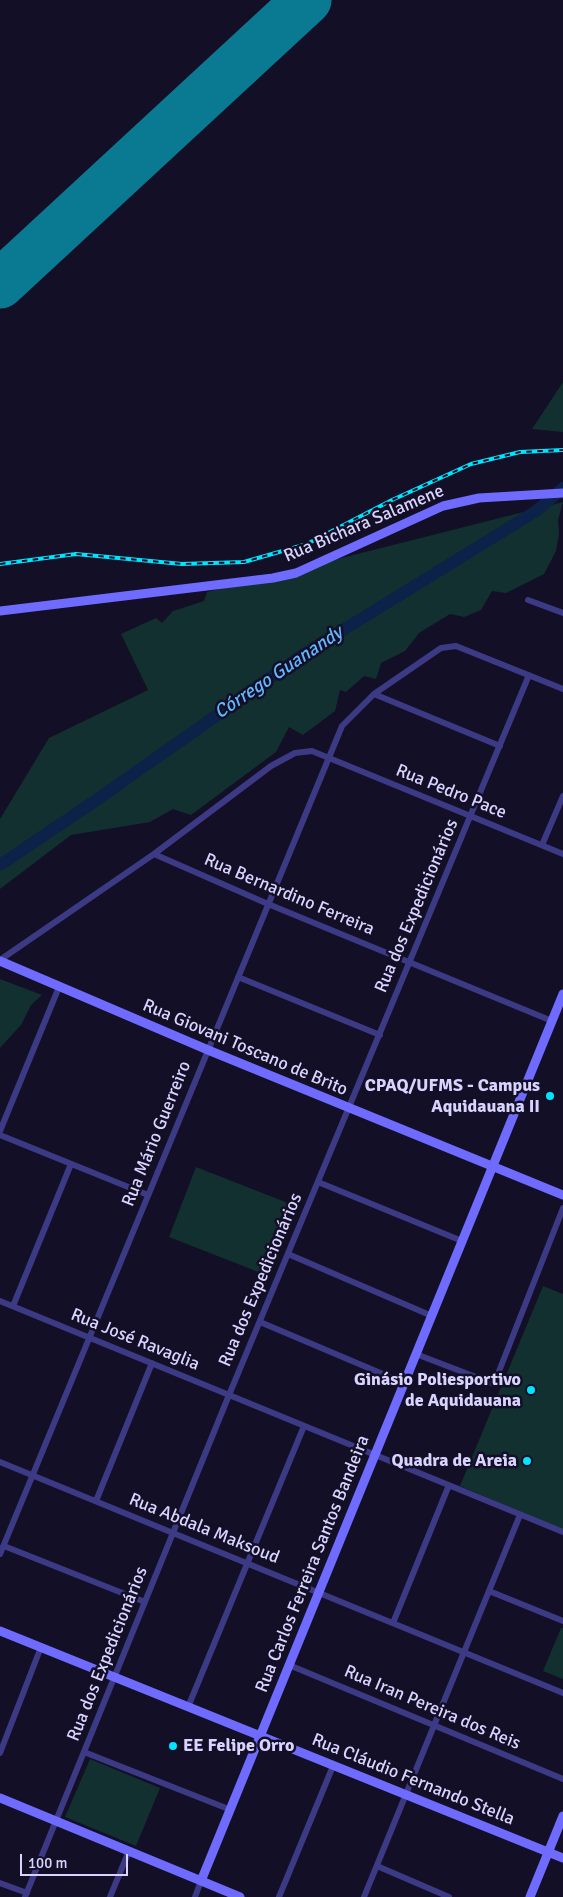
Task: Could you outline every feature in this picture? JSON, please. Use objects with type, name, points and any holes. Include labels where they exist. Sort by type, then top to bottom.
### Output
[{"type":"street","name":"Rua Bichara Salamene","points":[[0,611],[273,578],[296,573],[443,506],[479,498],[563,493]]},
{"type":"street","points":[[528,600],[563,613]]},
{"type":"street","points":[[374,694],[441,648],[456,646],[563,689]]},
{"type":"street","name":"Rua dos Expedicionários","points":[[26,1895],[229,1395],[529,675]]},
{"type":"street","points":[[374,694],[500,746]]},
{"type":"street","name":"Rua Mário Guerreiro","points":[[0,1554],[328,758],[342,726],[374,694]]},
{"type":"street","name":"Rua Pedro Pace","points":[[0,960],[154,854],[271,766],[295,753],[312,751],[563,854]]},
{"type":"street","points":[[542,845],[563,796]]},
{"type":"street","name":"Rua Bernardino Ferreira","points":[[154,854],[268,904],[552,1021]]},
{"type":"street","name":"Rua Giovani Toscano de Brito","points":[[0,960],[59,987],[349,1109],[563,1195]]},
{"type":"street","points":[[238,977],[380,1035]]},
{"type":"street","points":[[0,1131],[59,987]]},
{"type":"street","name":"Rua Carlos Ferreira Santos Bandeira","points":[[195,1897],[563,994]]},
{"type":"street","points":[[0,1135],[148,1195]]},
{"type":"street","points":[[14,1306],[71,1164]]},
{"type":"street","points":[[318,1182],[462,1241]]},
{"type":"street","points":[[416,1354],[494,1384],[563,1208]]},
{"type":"street","points":[[288,1254],[432,1316]]},
{"type":"street","name":"Rua José Ravaglia","points":[[0,1301],[563,1532]]},
{"type":"street","points":[[260,1322],[404,1383]]},
{"type":"street","points":[[96,1501],[152,1363]]},
{"type":"street","points":[[188,1707],[304,1426]]},
{"type":"street","name":"Rua Abdala Maksoud","points":[[0,1462],[563,1693]]},
{"type":"street","points":[[393,1623],[449,1485]]},
{"type":"street","points":[[364,1897],[520,1515]]},
{"type":"street","points":[[4,1546],[145,1602]]},
{"type":"street","points":[[489,1591],[563,1621]]},
{"type":"street","name":"Rua Cláudio Fernando Stella","points":[[0,1631],[563,1858]]},
{"type":"street","points":[[0,1753],[41,1647]]},
{"type":"street","name":"Rua Iran Pereira dos Reis","points":[[290,1665],[563,1779]]},
{"type":"street","points":[[84,1752],[231,1810]]},
{"type":"street","points":[[279,1897],[333,1766]]},
{"type":"street","points":[[0,1798],[240,1897]]},
{"type":"street","points":[[530,1897],[563,1816]]},
{"type":"street","points":[[110,1897],[129,1851]]},
{"type":"street","points":[[377,1866],[449,1897]]},
{"type":"street","points":[[0,1883],[26,1895]]},
{"type":"green space","points":[[563,382],[563,432],[532,429]]},
{"type":"green space","points":[[563,502],[558,520],[559,534],[556,551],[544,574],[506,593],[492,591],[481,610],[464,617],[450,614],[419,633],[405,651],[381,663],[376,679],[364,676],[346,692],[340,690],[335,711],[303,735],[289,727],[276,752],[191,815],[173,809],[150,822],[71,835],[0,889],[0,819],[49,738],[148,690],[121,634],[156,618],[162,623],[173,611],[204,601],[207,592]]},
{"type":"green space","points":[[0,979],[42,995],[31,1005],[21,1025],[0,1048]]},
{"type":"green space","points":[[196,1167],[288,1203],[261,1273],[169,1237]]},
{"type":"green space","name":"Ginásio Poliesportivo de Aquidauana","points":[[543,1286],[563,1294],[563,1530],[460,1486]]},
{"type":"green space","points":[[561,1628],[563,1628],[563,1679],[543,1671]]},
{"type":"green space","points":[[90,1759],[160,1788],[136,1846],[65,1817]]},
{"type":"waterway","name":"Córrego Guanandy","points":[[0,865],[92,803],[304,654],[536,511],[563,488]]},
{"type":"runway","points":[[0,284],[307,0]]},
{"type":"railway","points":[[0,564],[76,554],[182,564],[244,562],[307,544],[392,500],[471,464],[520,452],[563,450]]},
{"type":"place","name":"CPAQ/UFMS - Campus Aquidauana II","points":[[550,1096]]},
{"type":"place","name":"Ginásio Poliesportivo de Aquidauana","points":[[531,1390]]},
{"type":"place","name":"Quadra de Areia","points":[[527,1461]]},
{"type":"place","name":"EE Felipe Orro","points":[[173,1746]]}]
